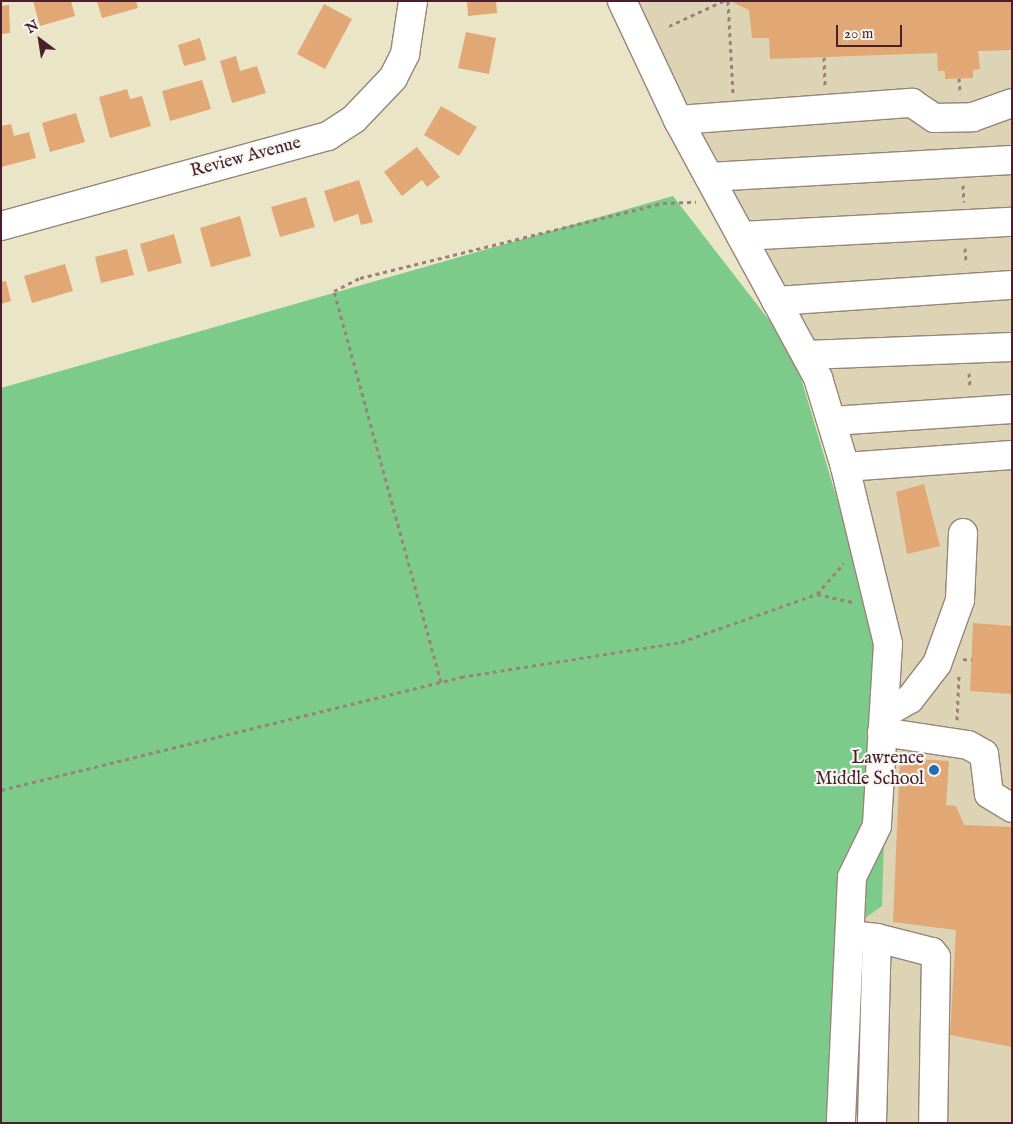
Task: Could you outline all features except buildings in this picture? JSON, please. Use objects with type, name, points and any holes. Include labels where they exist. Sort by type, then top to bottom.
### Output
[{"type":"street","name":"Review Avenue","points":[[1,226],[328,136],[354,119],[393,78],[405,54],[413,1]]},
{"type":"street","points":[[622,1],[678,120],[806,355],[832,421],[888,644],[876,826],[852,877],[841,1123]]},
{"type":"street","points":[[678,120],[912,103],[934,118],[973,117],[1012,103]]},
{"type":"street","points":[[709,177],[1012,160]]},
{"type":"street","points":[[741,236],[1012,222]]},
{"type":"street","points":[[776,301],[1012,285]]},
{"type":"street","points":[[806,355],[1012,347]]},
{"type":"street","points":[[832,421],[1012,409]]},
{"type":"street","points":[[845,467],[1012,455]]},
{"type":"street","points":[[883,723],[910,699],[937,664],[960,600],[963,533]]},
{"type":"street","points":[[883,723],[956,743],[984,754],[989,794],[1012,808]]},
{"type":"street","points":[[850,935],[877,938],[932,952],[936,957],[933,1123]]},
{"type":"street","points":[[872,1123],[877,938]]},
{"type":"path","points":[[669,26],[723,1]]},
{"type":"path","points":[[728,1],[733,96]]},
{"type":"path","points":[[824,57],[825,93]]},
{"type":"path","points":[[441,682],[334,291],[360,278],[663,203],[701,202]]},
{"type":"path","points":[[1,790],[441,682],[681,642],[817,594],[847,560]]},
{"type":"path","points":[[817,594],[858,603]]},
{"type":"path","points":[[956,743],[960,659],[972,660]]},
{"type":"shaded area","points":[[607,1],[1012,1],[1012,1123],[831,1123],[875,681],[840,478],[791,340]]},
{"type":"green space","points":[[673,196],[793,351],[889,674],[882,906],[837,938],[832,1123],[1,1123],[1,388]]},
{"type":"place","name":"Lawrence Middle School","points":[[934,770]]}]
